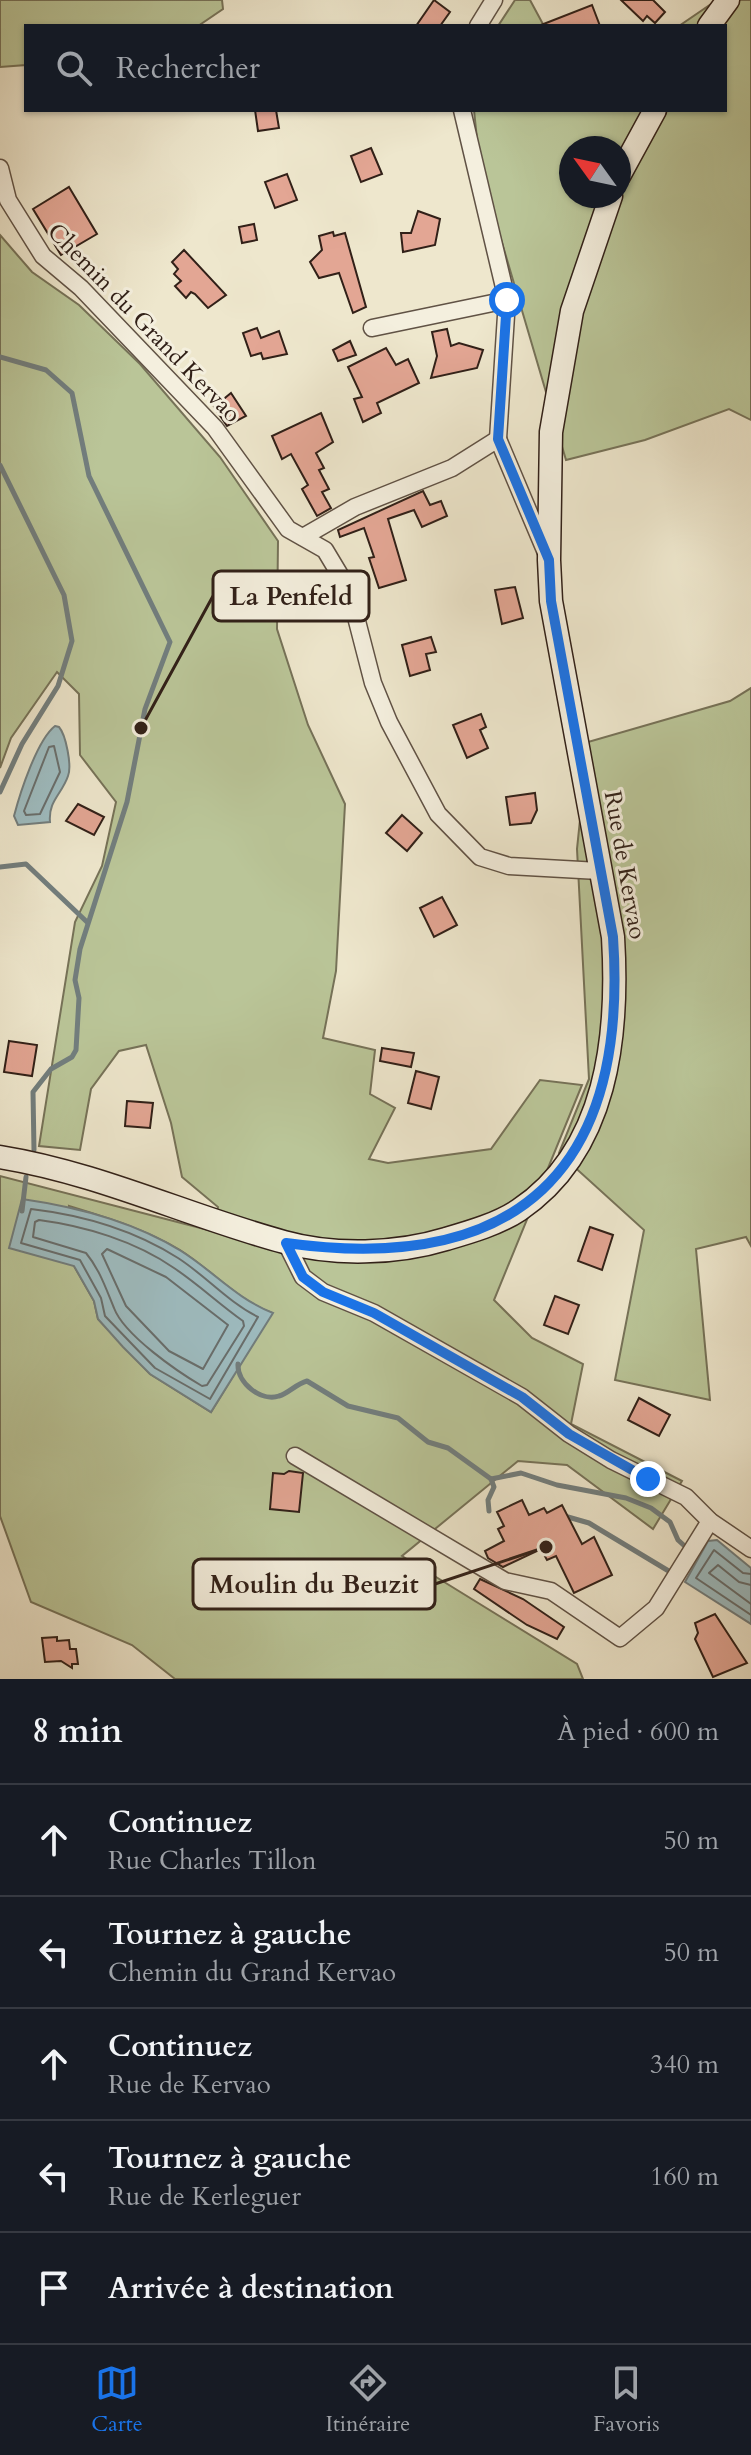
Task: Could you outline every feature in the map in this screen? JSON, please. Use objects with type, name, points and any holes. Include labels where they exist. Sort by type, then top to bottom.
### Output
[{"type":"main road","points":[[710,24],[728,0]]},
{"type":"main road","points":[[631,154],[654,112]]},
{"type":"main road","name":"Rue de Kervao","points":[[0,1157],[33,1162],[131,1189],[286,1243],[343,1251],[421,1247],[490,1224],[516,1212],[543,1193],[578,1148],[599,1100],[611,1050],[616,984],[613,937],[551,601],[551,432],[572,311],[607,208]]},
{"type":"street","points":[[479,24],[494,0]]},
{"type":"street","points":[[462,112],[507,300],[498,439],[549,560]]},
{"type":"street","name":"Chemin du Grand Kervao","points":[[0,168],[8,200],[43,256],[81,288],[205,417],[288,529],[325,550],[349,590],[373,683],[389,722],[438,814],[480,857],[509,866],[599,871]]},
{"type":"street","points":[[372,328],[507,300]]},
{"type":"street","points":[[303,537],[355,507],[452,468],[498,439]]},
{"type":"street","points":[[286,1243],[303,1277],[323,1292],[374,1313],[522,1397],[600,1454],[686,1497],[710,1521],[751,1549]]},
{"type":"street","points":[[295,1456],[505,1581],[551,1591],[620,1638],[656,1608],[710,1521]]},
{"type":"green space","points":[[0,0],[222,0],[223,9],[201,24],[24,24],[24,65],[0,67]]},
{"type":"green space","points":[[515,0],[530,0],[543,24],[499,24]]},
{"type":"green space","points":[[717,0],[751,0],[751,420],[729,409],[645,440],[566,460],[480,168],[474,112],[727,112],[727,24],[682,24]]},
{"type":"green space","points":[[0,235],[32,272],[79,305],[140,364],[220,457],[278,541],[277,629],[308,725],[345,804],[336,971],[323,1038],[375,1050],[370,1094],[395,1108],[369,1159],[388,1163],[491,1149],[540,1080],[582,1085],[494,1300],[532,1338],[583,1364],[571,1424],[682,1481],[653,1529],[567,1465],[518,1461],[402,1556],[577,1664],[583,1679],[175,1679],[132,1645],[31,1602],[0,1516],[0,1176],[212,1231],[218,1207],[182,1177],[171,1123],[146,1045],[119,1051],[91,1089],[80,1150],[39,1146],[75,922],[102,866],[116,802],[80,755],[79,694],[57,672],[11,738],[0,768]],"holes":[[[69,1206],[167,1243],[247,1300],[272,1313],[211,1412],[150,1374],[98,1319],[94,1301],[74,1266]]]},
{"type":"green space","points":[[751,688],[751,1246],[746,1237],[696,1249],[710,1400],[615,1380],[644,1230],[559,1153],[589,1079],[577,849],[588,742],[730,701]]},
{"type":"water","points":[[55,726],[62,731],[66,743],[68,776],[53,803],[50,822],[18,825],[14,816],[25,781],[42,743]]},
{"type":"water","points":[[22,1199],[84,1211],[144,1231],[181,1251],[248,1300],[273,1313],[211,1412],[150,1374],[123,1347],[98,1319],[94,1301],[74,1266],[9,1248]]},
{"type":"water","points":[[717,1540],[751,1568],[751,1624],[685,1582],[708,1541]]},
{"type":"building","points":[[434,0],[450,12],[441,24],[417,24]]},
{"type":"building","points":[[621,0],[653,0],[665,12],[655,23],[647,16],[643,21]]},
{"type":"building","points":[[592,5],[599,24],[544,24]]},
{"type":"building","points":[[255,112],[276,112],[279,128],[258,131]]},
{"type":"building","points":[[371,148],[382,174],[361,182],[351,156]]},
{"type":"building","points":[[287,174],[297,200],[275,208],[265,182]]},
{"type":"building","points":[[69,187],[97,234],[61,255],[33,209]]},
{"type":"building","points":[[418,211],[440,219],[435,245],[403,252],[401,233],[411,233]]},
{"type":"building","points":[[254,224],[257,240],[242,243],[239,227]]},
{"type":"building","points":[[333,232],[334,236],[345,233],[366,307],[353,313],[339,273],[319,278],[310,262],[322,250],[319,236]]},
{"type":"building","points":[[184,250],[226,295],[208,308],[195,294],[191,292],[186,298],[175,286],[181,281],[174,274],[178,269],[172,262]]},
{"type":"building","points":[[257,328],[261,338],[279,331],[287,354],[263,359],[261,353],[251,356],[243,333]]},
{"type":"building","points":[[447,329],[451,346],[459,343],[483,350],[477,368],[431,378],[437,356],[432,332]]},
{"type":"building","points":[[350,341],[356,355],[338,361],[333,350]]},
{"type":"building","points":[[386,348],[396,365],[408,359],[419,383],[377,403],[381,413],[363,422],[354,399],[362,397],[348,367]]},
{"type":"building","points":[[231,393],[246,416],[227,426],[214,407]]},
{"type":"building","points":[[321,413],[333,442],[316,453],[324,468],[319,470],[329,489],[322,492],[331,508],[317,516],[302,489],[308,485],[291,454],[282,459],[272,436]]},
{"type":"building","points":[[423,491],[430,505],[441,501],[447,516],[422,527],[414,510],[388,519],[406,580],[379,588],[369,558],[374,557],[364,528],[340,537],[338,530]]},
{"type":"building","points":[[515,587],[523,618],[502,624],[495,590]]},
{"type":"building","points":[[431,637],[436,652],[426,654],[430,670],[410,676],[402,645]]},
{"type":"building","points":[[481,714],[486,727],[480,730],[488,748],[467,758],[453,725]]},
{"type":"building","points":[[535,793],[537,810],[531,823],[510,825],[506,797]]},
{"type":"building","points":[[78,804],[104,817],[94,835],[66,821]]},
{"type":"building","points":[[402,815],[422,833],[407,851],[386,833]]},
{"type":"building","points":[[442,897],[457,925],[434,937],[420,908]]},
{"type":"building","points":[[9,1041],[37,1045],[32,1076],[4,1072]]},
{"type":"building","points":[[382,1048],[414,1053],[411,1067],[380,1061]]},
{"type":"building","points":[[416,1071],[439,1077],[431,1109],[408,1103]]},
{"type":"building","points":[[127,1101],[153,1103],[150,1128],[125,1126]]},
{"type":"building","points":[[590,1227],[613,1235],[602,1270],[578,1261]]},
{"type":"building","points":[[555,1296],[579,1305],[568,1334],[544,1325]]},
{"type":"building","points":[[639,1398],[670,1415],[659,1436],[628,1420]]},
{"type":"building","points":[[273,1473],[303,1473],[299,1512],[270,1509]]},
{"type":"building","points":[[522,1500],[529,1515],[544,1508],[547,1513],[562,1505],[582,1544],[594,1537],[612,1575],[574,1593],[556,1556],[547,1560],[541,1549],[503,1567],[488,1558],[485,1551],[504,1541],[498,1529],[504,1526],[497,1512]]},
{"type":"building","points":[[480,1579],[523,1599],[564,1627],[557,1639],[527,1625],[474,1589]]},
{"type":"building","points":[[715,1614],[747,1663],[713,1677],[695,1639],[698,1633],[695,1623]]},
{"type":"building","points":[[57,1637],[57,1641],[69,1640],[70,1649],[76,1649],[78,1664],[72,1664],[72,1668],[61,1661],[45,1662],[42,1638]]},
{"type":"waterway","points":[[0,357],[46,370],[72,393],[89,476],[170,642],[145,709],[127,802],[80,949],[75,980],[79,998],[76,1050],[72,1057],[51,1069],[33,1092],[34,1150]]},
{"type":"waterway","points":[[0,465],[64,595],[72,641],[58,686],[22,744],[0,792]]},
{"type":"waterway","points":[[0,867],[26,864],[87,922]]},
{"type":"waterway","points":[[22,1211],[26,1177]]},
{"type":"waterway","points":[[238,1364],[241,1378],[258,1394],[279,1396],[307,1381],[348,1406],[398,1418],[428,1442],[448,1448],[491,1479],[521,1473],[557,1485],[626,1498],[651,1508],[670,1522],[678,1540],[689,1550]]},
{"type":"waterway","points":[[489,1511],[488,1500],[494,1487],[491,1479]]},
{"type":"waterway","points":[[568,1517],[589,1523],[672,1573]]},
{"type":"place","name":"La Penfeld","points":[[141,728]]},
{"type":"place","name":"Moulin du Beuzit","points":[[546,1547]]},
{"type":"route","points":[[507,300],[498,439],[549,560],[551,601],[613,937],[616,984],[611,1050],[599,1100],[578,1148],[543,1193],[516,1212],[477,1230],[421,1247],[343,1251],[286,1243],[303,1277],[323,1292],[374,1313],[522,1397],[569,1434],[648,1479]]}]
